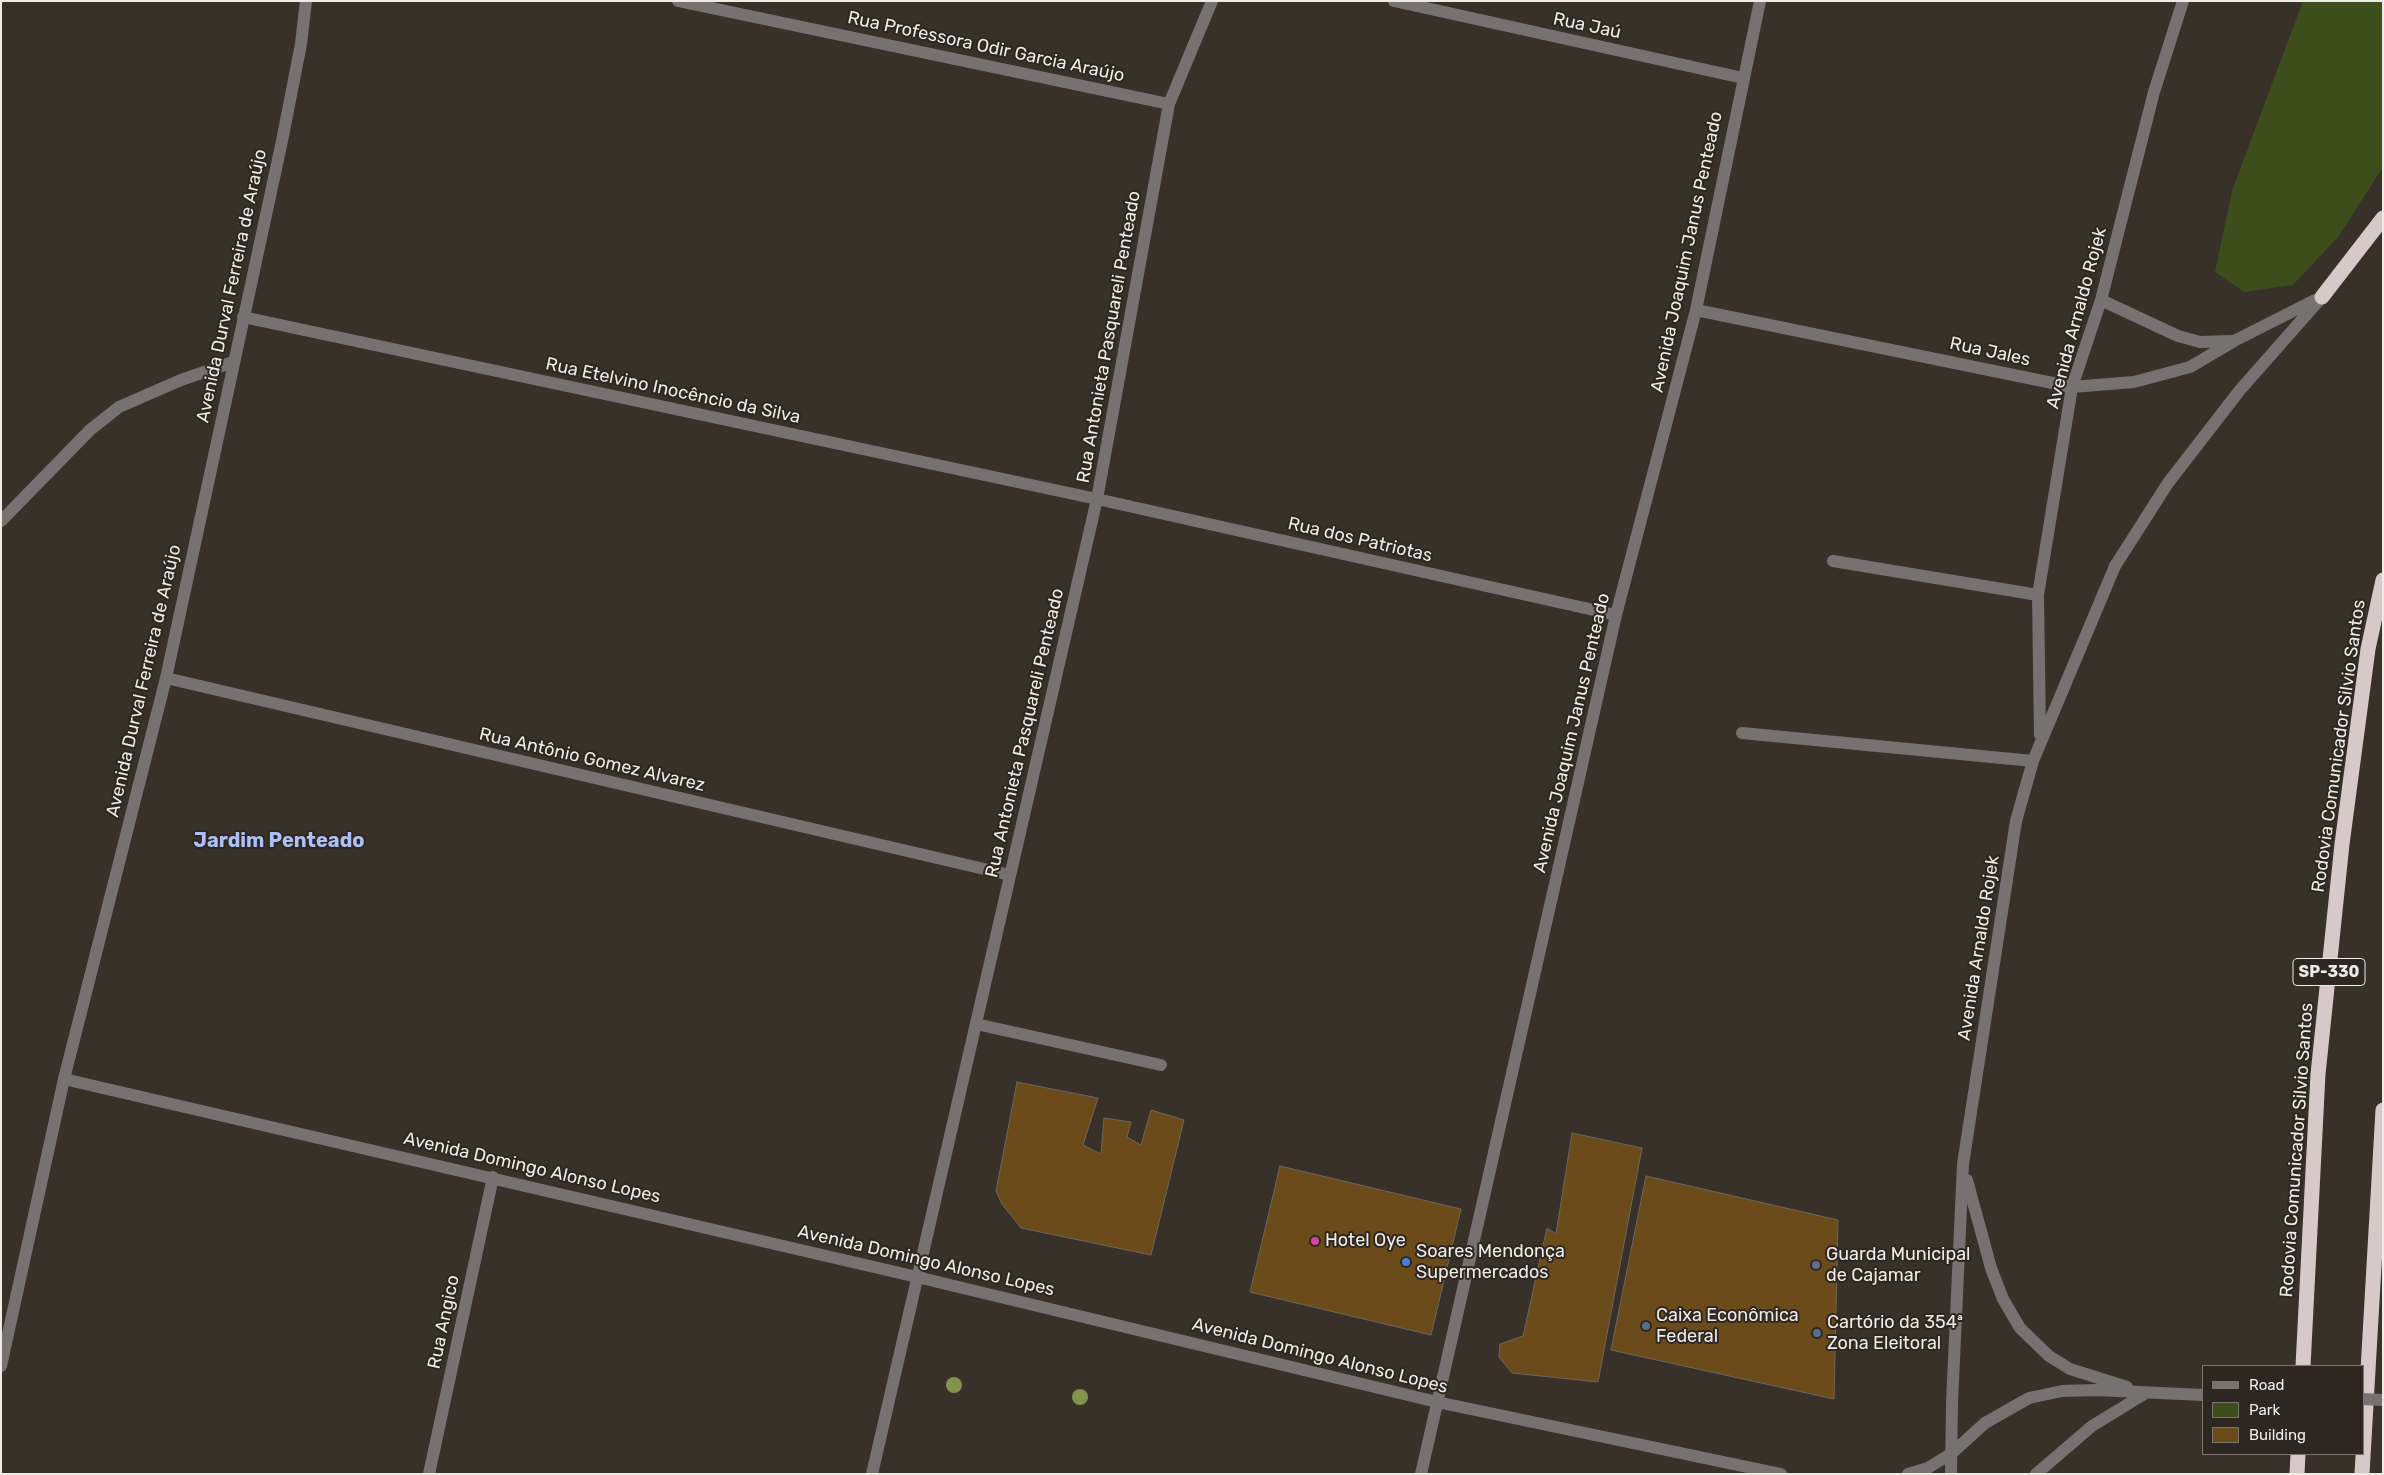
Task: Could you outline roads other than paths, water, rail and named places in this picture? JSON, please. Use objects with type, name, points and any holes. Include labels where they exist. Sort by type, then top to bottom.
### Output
[{"type":"highway","points":[[2322,297],[2383,218]]},
{"type":"highway","name":"Rodovia Comunicador Silvio Santos","points":[[2303,1365],[2318,1074],[2343,834],[2368,649],[2383,580]]},
{"type":"highway","points":[[2364,1441],[2383,1110]]},
{"type":"highway","points":[[2297,1474],[2298,1455]]},
{"type":"highway","points":[[2362,1474],[2363,1455]]},
{"type":"street","name":"Avenida Durval Ferreira de Araújo","points":[[1,1366],[64,1079],[166,678],[282,141],[301,44],[306,1]]},
{"type":"street","name":"Rua Professora Odir Garcia Araújo","points":[[678,1],[1170,104]]},
{"type":"street","name":"Rua Antonieta Pasquareli Penteado","points":[[872,1474],[1097,499],[1170,104],[1212,1]]},
{"type":"street","name":"Rua Jaú","points":[[1394,1],[1743,78]]},
{"type":"street","name":"Avenida Joaquim Janus Penteado","points":[[1421,1474],[1616,615],[1696,310],[1760,1]]},
{"type":"street","name":"Avenida Arnaldo Rojek","points":[[2040,740],[2038,595],[2072,387],[2101,300],[2154,92],[2183,1]]},
{"type":"street","name":"Avenida Arnaldo Rojek","points":[[1951,1474],[1964,1164],[2016,821],[2033,761],[2040,740],[2115,566],[2168,483],[2240,390],[2322,297]]},
{"type":"street","name":"Rua Jales","points":[[1696,310],[2072,387],[2134,382],[2190,367],[2234,341],[2322,297]]},
{"type":"street","points":[[2101,300],[2178,336],[2200,342],[2234,341]]},
{"type":"street","name":"Rua Etelvino Inocêncio da Silva","points":[[243,316],[1097,499]]},
{"type":"street","points":[[1,521],[90,430],[119,407],[181,380],[233,362]]},
{"type":"street","name":"Rua dos Patriotas","points":[[1097,499],[1616,615]]},
{"type":"street","points":[[1833,561],[2038,595]]},
{"type":"street","name":"Rua Antônio Gomez Alvarez","points":[[166,678],[1010,875]]},
{"type":"street","points":[[1742,733],[2033,761]]},
{"type":"street","points":[[976,1024],[1161,1065]]},
{"type":"street","name":"Avenida Domingo Alonso Lopes","points":[[64,1079],[493,1176],[1437,1402],[1781,1474]]},
{"type":"street","name":"Avenida Arnaldo Rojek","points":[[1964,1164],[1991,1268],[2003,1300],[2020,1328],[2049,1356],[2070,1369],[2146,1393]]},
{"type":"street","name":"Rua Angico","points":[[430,1474],[493,1176]]},
{"type":"street","points":[[1908,1474],[1928,1468],[1952,1453],[1985,1423],[2029,1398],[2062,1391],[2202,1396]]},
{"type":"street","points":[[2036,1474],[2092,1426],[2146,1393]]},
{"type":"street","points":[[2364,1399],[2383,1400]]},
{"type":"place","name":"Hotel Oye","points":[[1315,1241]]},
{"type":"place","name":"Soares Mendonça Supermercados","points":[[1406,1262]]},
{"type":"place","name":"Guarda Municipal de Cajamar","points":[[1816,1265]]},
{"type":"place","name":"Caixa Econômica Federal","points":[[1646,1326]]},
{"type":"place","name":"Cartório da 354ª Zona Eleitoral","points":[[1817,1333]]},
{"type":"district","name":"Jardim Penteado","points":[[279,841]]}]
